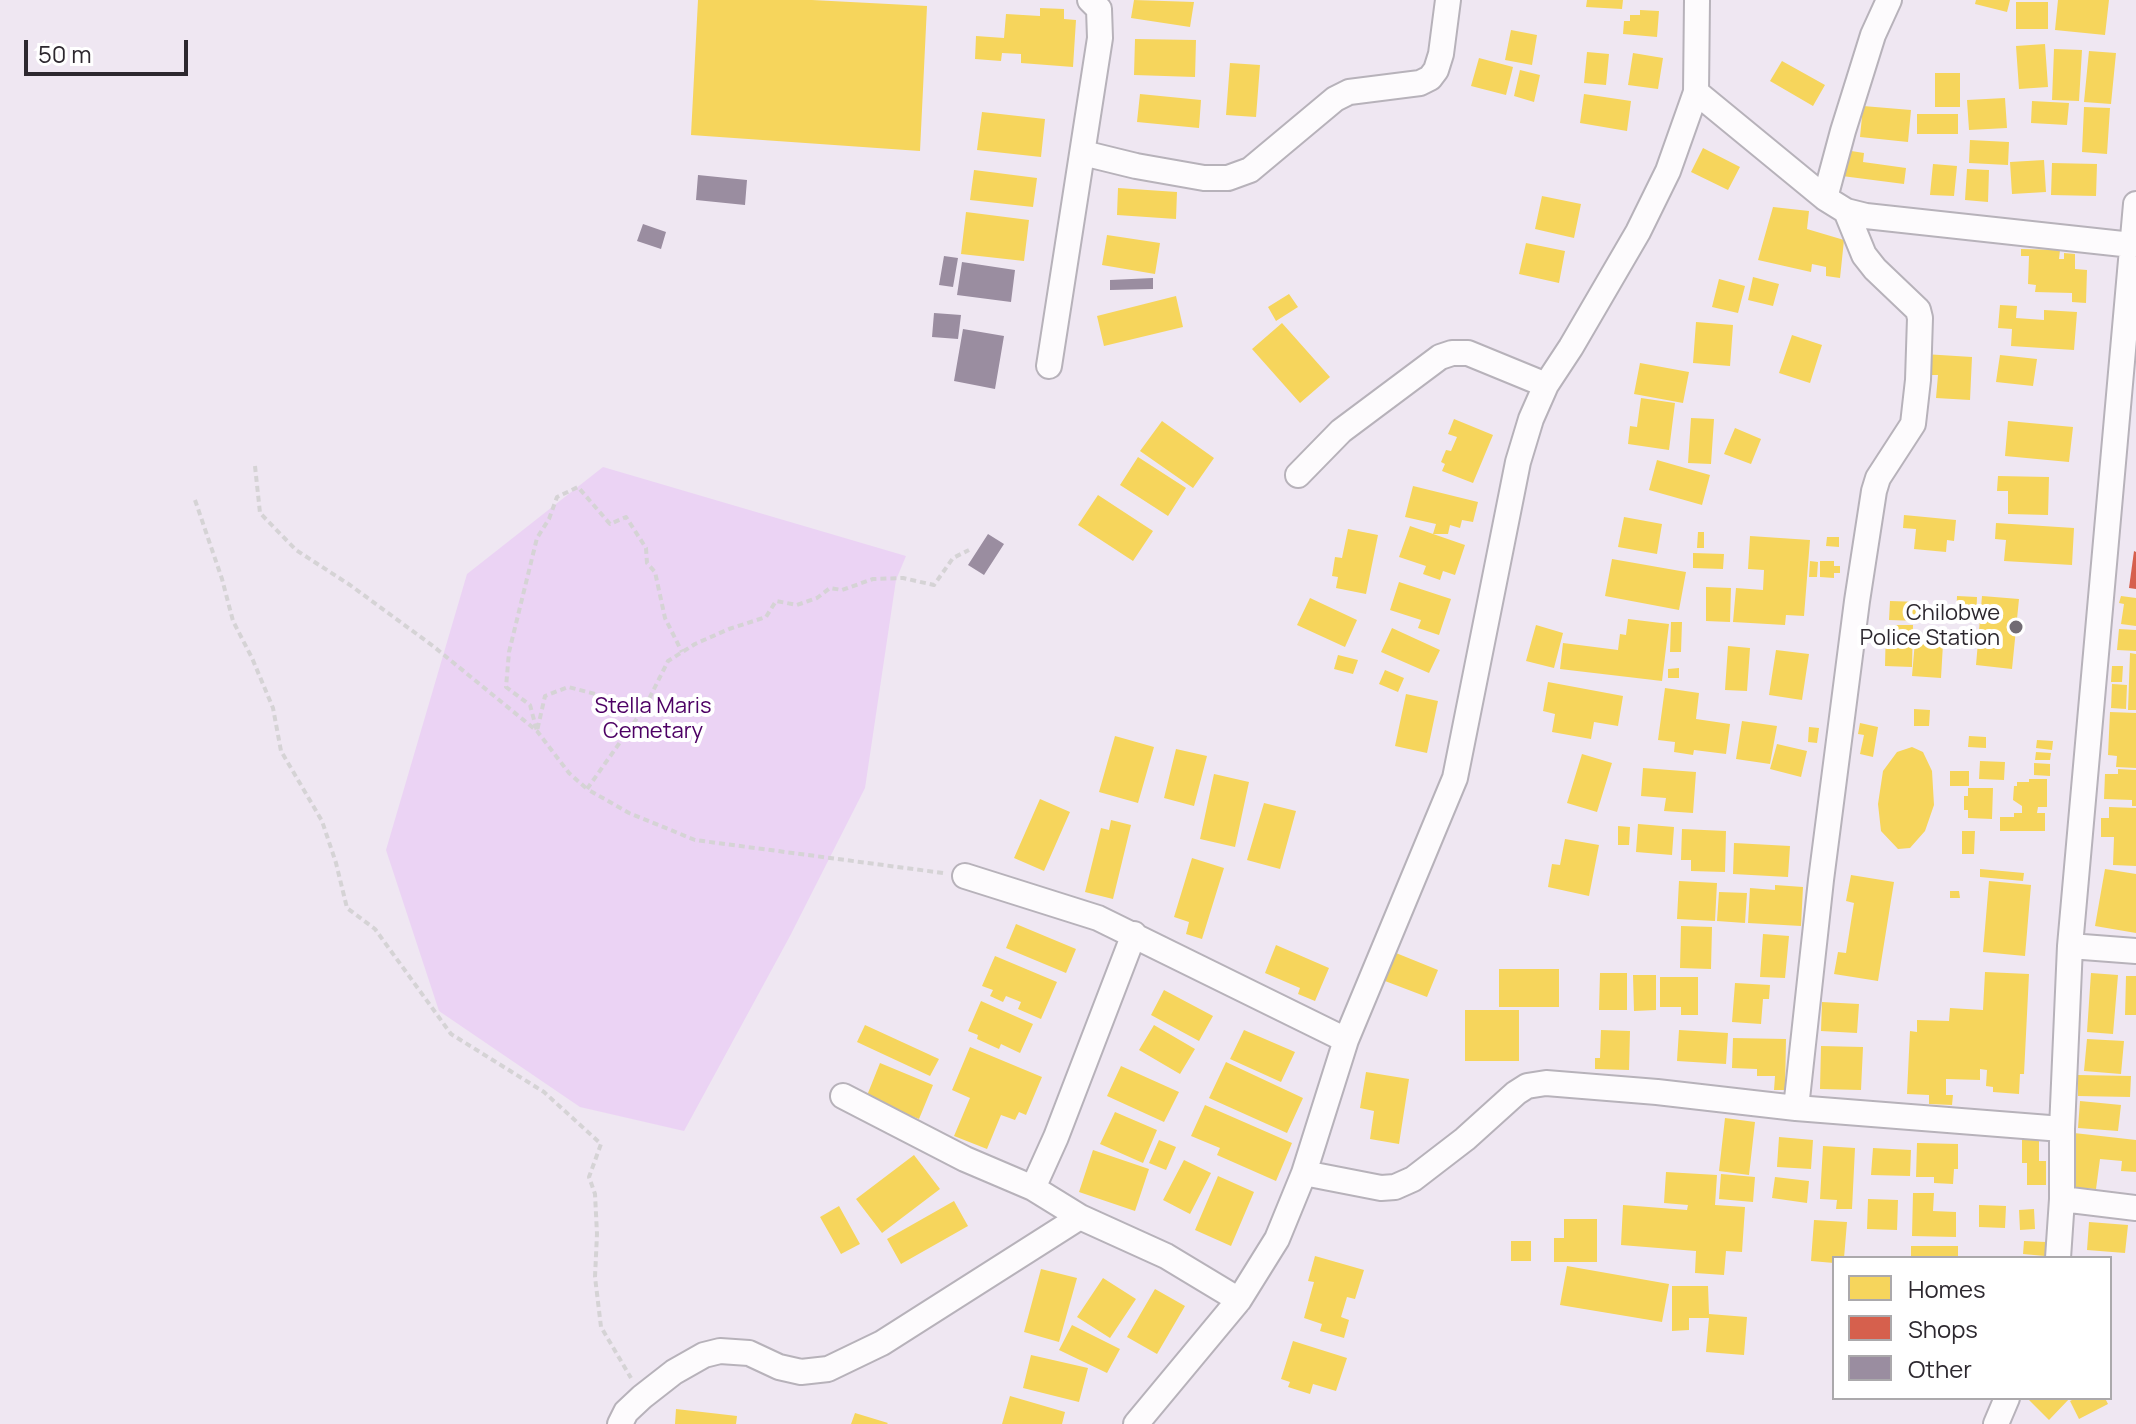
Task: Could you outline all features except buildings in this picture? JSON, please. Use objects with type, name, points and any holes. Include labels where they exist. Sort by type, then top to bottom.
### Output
[{"type":"street","points":[[1049,366],[1100,38],[1099,9],[1090,0]]},
{"type":"street","points":[[1083,153],[1204,178],[1228,178],[1250,170],[1335,99],[1349,92],[1420,83],[1430,78],[1441,54],[1448,0]]},
{"type":"street","points":[[1136,1424],[1239,1300],[1277,1239],[1304,1173],[1346,1040],[1455,778],[1518,462],[1531,419],[1546,385],[1638,232],[1668,171],[1696,92],[1697,0]]},
{"type":"street","points":[[1796,1108],[1827,833],[1874,491],[1878,478],[1913,424],[1918,380],[1918,310],[1864,255],[1835,204],[1843,131],[1873,35],[1889,0]]},
{"type":"street","points":[[1696,92],[1835,204],[1866,216],[2132,245]]},
{"type":"street","points":[[2058,1256],[2070,946],[2136,204]]},
{"type":"street","points":[[1298,475],[1341,431],[1440,357],[1468,353],[1546,385]]},
{"type":"street","points":[[965,876],[1098,918],[1346,1040]]},
{"type":"street","points":[[1033,1188],[1056,1137],[1134,934]]},
{"type":"street","points":[[2070,946],[2136,951]]},
{"type":"street","points":[[1304,1173],[1381,1188],[1395,1187],[1424,1171],[1516,1093],[1527,1086],[1546,1083],[1796,1108],[2062,1129]]},
{"type":"street","points":[[843,1096],[965,1159],[1033,1188],[1080,1217],[1166,1256],[1239,1300]]},
{"type":"street","points":[[2062,1199],[2136,1208]]},
{"type":"street","points":[[620,1424],[626,1412],[642,1397],[674,1372],[704,1355],[720,1351],[749,1353],[779,1367],[801,1372],[828,1369],[882,1343],[1080,1217]]},
{"type":"street","points":[[1996,1424],[2006,1400]]},
{"type":"path","points":[[255,466],[260,513],[296,550],[433,646],[537,731],[569,773],[587,789],[629,813],[695,840],[965,876]]},
{"type":"path","points":[[537,731],[530,705],[506,687],[509,652],[537,538],[549,519],[557,497],[578,487],[610,524],[626,517],[646,548],[647,563],[655,572],[665,618],[682,652]]},
{"type":"path","points":[[195,500],[233,621],[273,708],[281,751],[322,821],[347,908],[375,929],[451,1034],[544,1092],[601,1144],[589,1177],[595,1194],[595,1277],[601,1327],[642,1397]]},
{"type":"path","points":[[587,789],[640,715],[668,661],[682,652],[729,629],[766,617],[776,601],[797,605],[817,598],[830,588],[842,590],[873,579],[903,578],[934,585],[953,558],[969,550]]},
{"type":"path","points":[[537,731],[545,696],[568,687],[603,696],[640,715]]},
{"type":"green space","name":"Stella Maris Cemetary","points":[[603,467],[906,556],[896,580],[865,788],[790,936],[684,1131],[580,1107],[439,1011],[386,850],[467,574]]},
{"type":"place","name":"Chilobwe Police Station","points":[[2016,627]]}]
